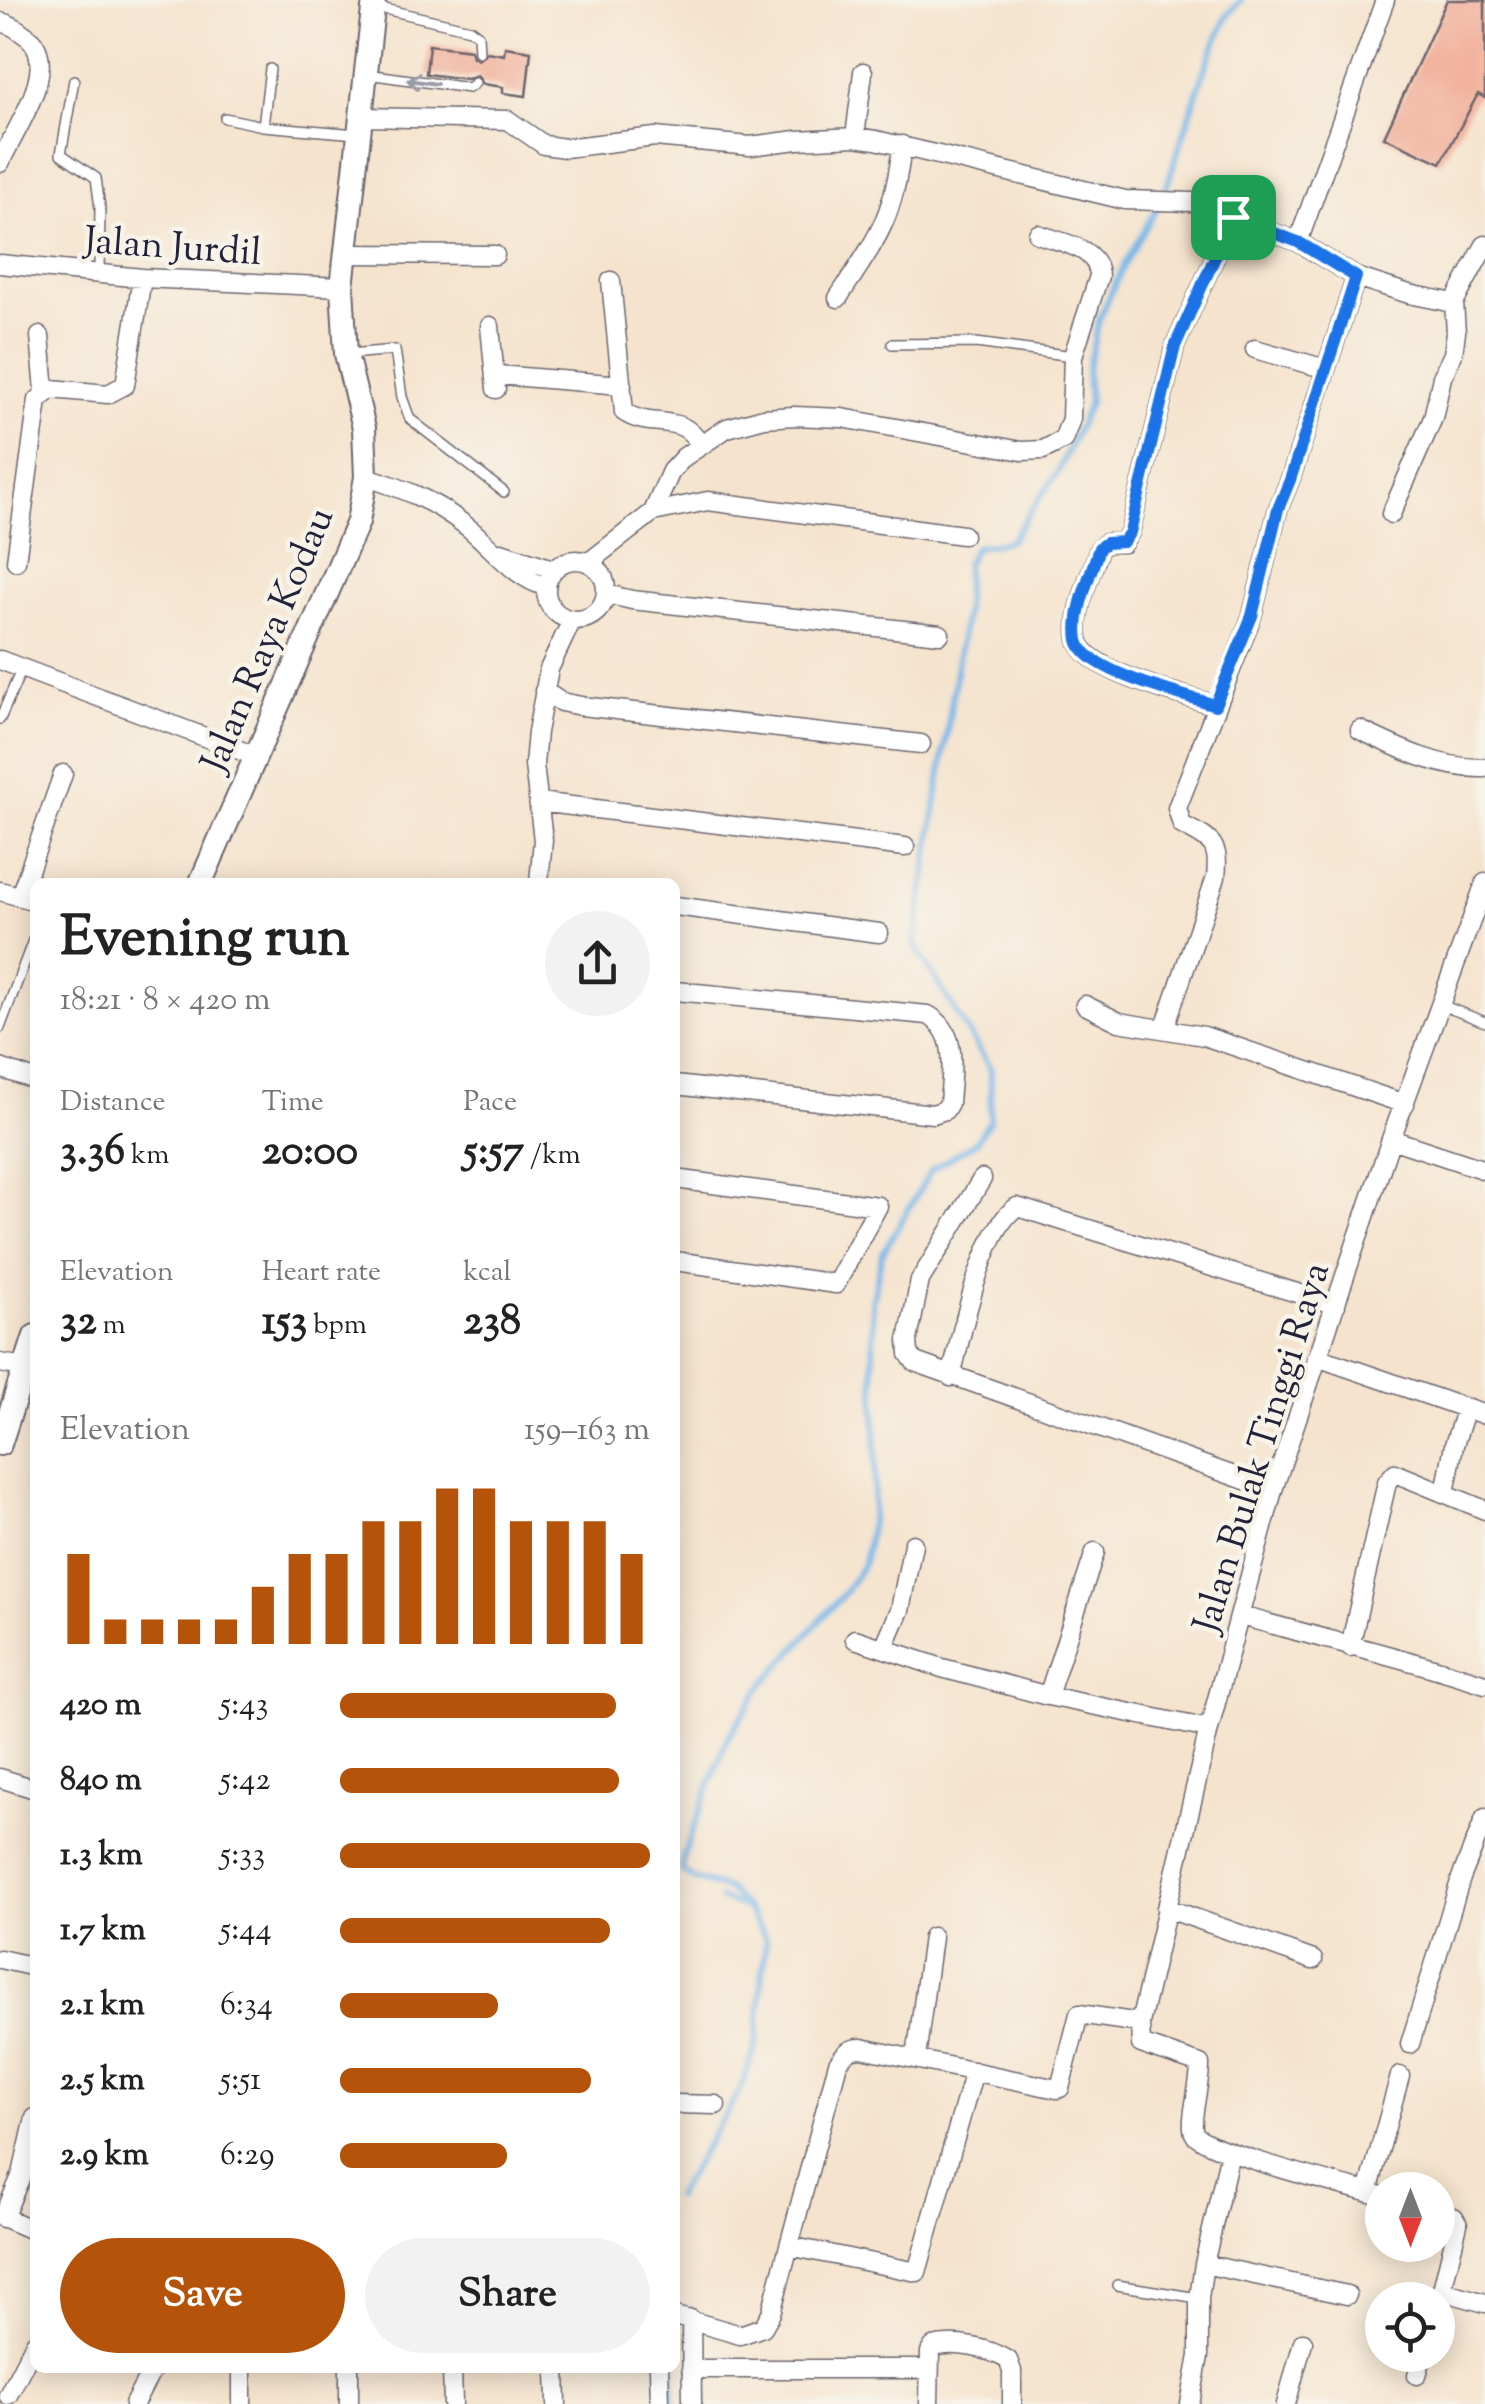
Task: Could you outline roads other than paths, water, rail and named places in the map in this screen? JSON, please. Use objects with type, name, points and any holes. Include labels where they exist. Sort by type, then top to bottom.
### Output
[{"type":"street","points":[[1298,242],[1385,0]]},
{"type":"street","name":"Jalan Raya Kodau","points":[[203,878],[358,522],[366,476],[364,428],[346,354],[342,287],[373,3]]},
{"type":"street","points":[[0,22],[11,24],[35,44],[40,60],[39,80],[0,163]]},
{"type":"street","points":[[855,137],[863,72]]},
{"type":"street","points":[[361,126],[508,120],[544,145],[565,148],[655,137],[750,146],[855,137],[1125,200],[1192,202],[1298,242],[1356,277],[1454,303]]},
{"type":"street","points":[[838,298],[885,226],[894,202],[902,145]]},
{"type":"street","points":[[1215,705],[1118,673],[1091,659],[1078,638],[1079,616],[1099,548],[1106,543],[1123,542],[1130,532],[1175,346],[1233,217]]},
{"type":"street","points":[[653,512],[671,471],[700,446],[727,428],[764,418],[842,418],[1022,451],[1043,450],[1063,440],[1071,419],[1072,356],[1099,276],[1098,264],[1091,254],[1038,234]]},
{"type":"street","points":[[1391,514],[1433,418],[1452,354],[1456,332],[1454,303],[1485,245]]},
{"type":"street","points":[[346,254],[495,255]]},
{"type":"street","name":"Jalan Jurdil","points":[[0,264],[142,278],[342,287]]},
{"type":"street","points":[[1165,1027],[1216,877],[1218,852],[1214,845],[1182,826],[1176,814],[1252,616],[1278,509],[1356,277]]},
{"type":"street","points":[[16,561],[38,400],[51,388],[108,394],[125,385],[142,278]]},
{"type":"street","points":[[611,281],[624,412],[632,418],[678,424],[692,431],[700,446]]},
{"type":"street","points":[[490,326],[497,382],[622,385]]},
{"type":"street","points":[[40,336],[45,391]]},
{"type":"street","points":[[1255,349],[1326,369]]},
{"type":"street","points":[[366,476],[431,501],[497,551],[549,578]]},
{"type":"street","points":[[588,562],[653,512],[708,502],[964,534]]},
{"type":"street","points":[[570,560],[588,562],[602,575],[606,594],[598,611],[582,620],[572,620],[549,605],[549,578],[570,560]]},
{"type":"street","points":[[606,594],[940,634]]},
{"type":"street","points":[[539,878],[543,840],[534,765],[549,670],[572,620]]},
{"type":"street","points":[[0,660],[255,756]]},
{"type":"street","points":[[544,692],[580,706],[921,744]]},
{"type":"street","points":[[1360,730],[1402,751],[1456,766],[1485,768]]},
{"type":"street","points":[[34,878],[64,774]]},
{"type":"street","points":[[539,802],[905,847]]},
{"type":"street","name":"Jalan Bulak Tinggi Raya","points":[[1140,2032],[1166,1908],[1273,1490],[1390,1140],[1441,1005],[1477,932],[1485,882]]},
{"type":"street","points":[[0,891],[28,899]]},
{"type":"street","points":[[680,907],[879,932]]},
{"type":"street","points":[[680,991],[928,1016],[946,1031],[952,1050],[949,1104],[933,1114],[680,1086]]},
{"type":"street","points":[[1085,1005],[1119,1022],[1204,1036],[1405,1104]]},
{"type":"street","points":[[0,1068],[30,1078]]},
{"type":"street","points":[[1390,1140],[1485,1170]]},
{"type":"street","points":[[982,1179],[920,1280],[908,1340],[914,1362],[1273,1490]]},
{"type":"street","points":[[680,1180],[878,1207],[836,1284],[680,1262]]},
{"type":"street","points":[[951,1377],[986,1253],[1003,1218],[1017,1208],[1336,1305]]},
{"type":"street","points":[[0,1444],[30,1351]]},
{"type":"street","points":[[1317,1356],[1485,1415]]},
{"type":"street","points":[[0,1364],[24,1368]]},
{"type":"street","points":[[1444,1493],[1466,1408]]},
{"type":"street","points":[[1350,1648],[1388,1482],[1398,1473],[1485,1510]]},
{"type":"street","points":[[884,1648],[900,1610],[913,1544]]},
{"type":"street","points":[[1048,1696],[1095,1552]]},
{"type":"street","points":[[1241,1616],[1350,1648],[1426,1664],[1485,1684]]},
{"type":"street","points":[[855,1639],[942,1668],[1048,1696],[1210,1729]]},
{"type":"street","points":[[0,1778],[30,1787]]},
{"type":"street","points":[[1410,2044],[1461,1878],[1485,1818]]},
{"type":"street","points":[[1166,1908],[1314,1960]]},
{"type":"street","points":[[916,2058],[932,1937]]},
{"type":"street","points":[[0,1959],[30,1967]]},
{"type":"street","points":[[692,2404],[683,2317],[740,2335],[763,2327],[771,2312],[838,2063],[853,2048],[1059,2089],[1079,2014],[1140,2032],[1200,2064],[1194,2136],[1230,2153],[1365,2191]]},
{"type":"street","points":[[789,2246],[917,2272],[974,2071]]},
{"type":"street","points":[[1380,2172],[1400,2076]]},
{"type":"street","points":[[680,2104],[716,2105]]},
{"type":"street","points":[[30,2140],[22,2174],[2,2217],[30,2229]]},
{"type":"street","points":[[1190,2404],[1200,2356],[1199,2298],[1204,2264],[1230,2153]]},
{"type":"street","points":[[1204,2264],[1347,2295]]},
{"type":"street","points":[[1455,2300],[1485,2303]]},
{"type":"street","points":[[1286,2404],[1303,2342]]},
{"type":"street","points":[[929,2404],[930,2352],[940,2344],[1002,2356],[1012,2370],[1012,2404]]},
{"type":"street","points":[[10,2397],[30,2354]]},
{"type":"street","points":[[690,2369],[929,2369]]},
{"type":"street","points":[[134,2404],[151,2373]]},
{"type":"street","points":[[242,2373],[242,2404]]},
{"type":"street","points":[[349,2373],[349,2404]]},
{"type":"street","points":[[452,2373],[452,2404]]},
{"type":"street","points":[[556,2373],[557,2404]]},
{"type":"street","points":[[659,2373],[660,2404]]},
{"type":"lane","points":[[373,3],[470,29],[478,34],[480,52]]},
{"type":"lane","points":[[263,126],[270,69]]},
{"type":"lane","points":[[365,74],[469,88],[475,83]]},
{"type":"lane","points":[[74,80],[61,154],[96,178],[100,274]]},
{"type":"lane","points":[[225,118],[263,126],[361,126]]},
{"type":"lane","points":[[892,344],[976,343],[1072,356]]},
{"type":"lane","points":[[346,354],[395,350],[402,397],[410,419],[504,492]]},
{"type":"lane","points":[[0,719],[22,668]]},
{"type":"lane","points":[[0,1028],[30,948]]},
{"type":"lane","points":[[1441,1005],[1485,1022]]},
{"type":"lane","points":[[1116,2285],[1199,2298]]},
{"type":"waterway","points":[[746,1908],[728,1889],[693,1879],[682,1871],[683,1856],[727,1739],[761,1687],[846,1591],[864,1563],[873,1508],[876,1450],[872,1302],[882,1254],[932,1169],[976,1142],[990,1120],[991,1070],[915,945],[965,612],[966,564],[975,547],[1010,541],[1058,472],[1089,403],[1087,370],[1100,317],[1164,195],[1204,71],[1227,16],[1241,0]]},
{"type":"waterway","points":[[680,2189],[738,2094],[756,2048],[766,1938],[746,1908],[720,1899]]},
{"type":"waterway","points":[[673,2373],[673,2404]]}]
